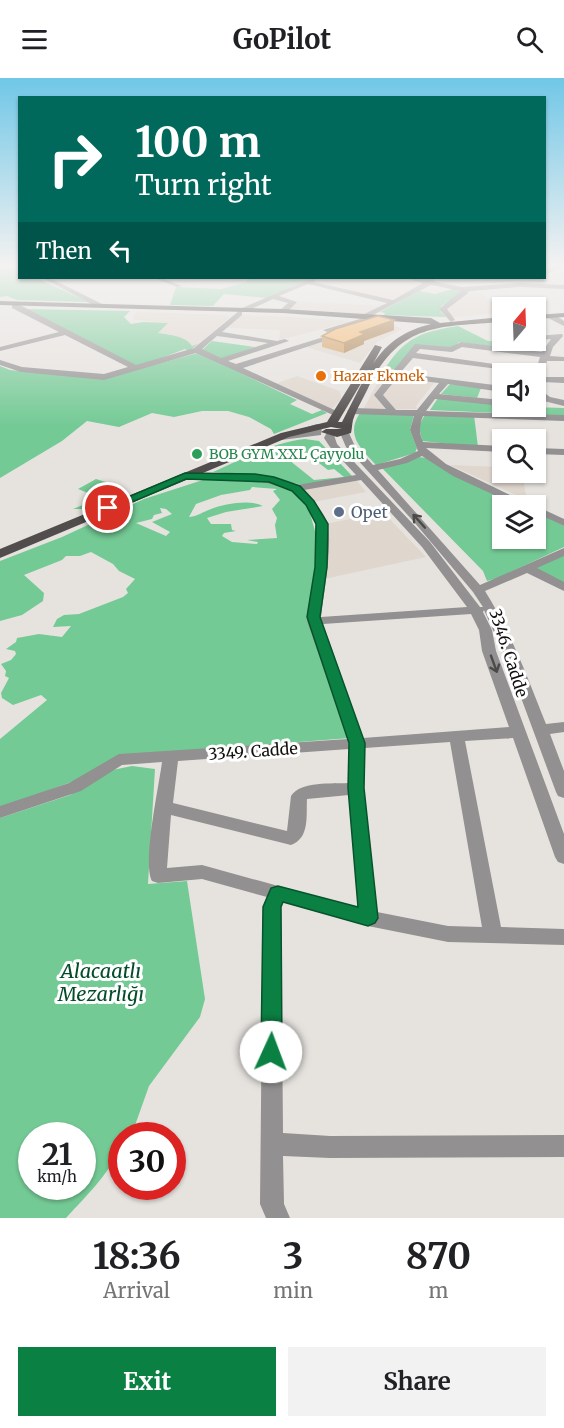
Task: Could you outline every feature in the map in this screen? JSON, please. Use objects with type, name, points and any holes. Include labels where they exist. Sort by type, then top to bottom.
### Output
[{"type":"main road","points":[[371,319],[413,326],[471,319]]},
{"type":"main road","points":[[376,319],[440,326],[492,319]]},
{"type":"main road","points":[[0,554],[271,441],[332,427],[352,411],[373,372],[392,346],[429,325]]},
{"type":"main road","points":[[332,427],[378,347],[413,326]]},
{"type":"street","points":[[39,319],[135,368]]},
{"type":"street","points":[[0,362],[21,369],[96,377],[197,350],[233,319]]},
{"type":"street","points":[[221,361],[252,349],[361,319]]},
{"type":"street","points":[[236,367],[285,349],[380,321]]},
{"type":"street","points":[[0,349],[64,333]]},
{"type":"street","points":[[216,334],[281,342]]},
{"type":"street","points":[[544,363],[549,345],[561,338]]},
{"type":"street","points":[[393,412],[378,395],[418,346],[452,350],[459,344],[564,359]]},
{"type":"street","points":[[197,350],[236,367],[332,427]]},
{"type":"street","points":[[410,356],[492,369]]},
{"type":"street","points":[[373,372],[492,388]]},
{"type":"street","points":[[546,377],[564,380]]},
{"type":"street","points":[[446,381],[420,412],[415,433],[422,449],[441,465],[505,495]]},
{"type":"street","points":[[434,396],[492,402]]},
{"type":"street","points":[[546,398],[564,405]]},
{"type":"street","points":[[546,406],[564,405]]},
{"type":"street","points":[[352,411],[564,417]]},
{"type":"street","name":"3346. Cadde","points":[[332,427],[331,442],[418,520],[478,590],[510,650],[564,792]]},
{"type":"street","points":[[296,488],[366,473],[403,461],[422,449],[492,449]]},
{"type":"street","points":[[546,451],[564,452]]},
{"type":"street","name":"3346. Cadde","points":[[366,473],[454,577],[478,610],[491,641],[489,651],[564,857]]},
{"type":"street","points":[[185,476],[271,479],[296,488],[310,503],[322,524],[321,567],[314,621],[333,668],[357,743],[356,788],[368,918]]},
{"type":"street","points":[[546,513],[561,519]]},
{"type":"street","points":[[478,590],[564,552]]},
{"type":"street","points":[[527,568],[564,587]]},
{"type":"street","points":[[314,621],[478,610]]},
{"type":"street","points":[[540,730],[564,727]]},
{"type":"street","name":"3349. Cadde","points":[[0,812],[75,787],[119,760],[518,732]]},
{"type":"street","points":[[456,736],[494,935]]},
{"type":"street","points":[[171,756],[158,876],[201,872],[368,918],[447,934],[564,937]]},
{"type":"street","points":[[164,807],[291,838],[297,832],[299,796],[304,793],[356,788]]},
{"type":"street","points":[[278,893],[272,907],[272,1204],[278,1218]]},
{"type":"street","points":[[273,1144],[330,1147],[564,1146]]},
{"type":"shaded area","points":[[227,319],[198,344],[192,346],[184,340],[158,333],[167,323],[135,320]]},
{"type":"shaded area","points":[[235,319],[353,321],[279,340],[280,330],[227,328]]},
{"type":"shaded area","points":[[376,323],[402,329],[377,342],[360,363],[303,346]]},
{"type":"shaded area","points":[[297,376],[340,391],[341,399],[331,410],[275,384]]},
{"type":"shaded area","points":[[381,376],[398,376],[434,383],[416,406],[417,409],[363,410]]},
{"type":"shaded area","points":[[450,465],[492,467],[492,483],[524,483],[526,495],[516,495]]},
{"type":"shaded area","points":[[350,480],[357,481],[366,492],[313,502],[303,493],[305,489]]},
{"type":"shaded area","points":[[383,512],[426,557],[324,579],[326,524]]},
{"type":"green space","points":[[46,319],[126,319],[131,324],[168,323],[158,333],[182,338],[192,346],[198,344],[189,351],[185,349],[138,367]]},
{"type":"green space","points":[[458,326],[492,341],[492,346],[459,342],[451,350],[416,345],[395,369],[384,370],[407,343],[434,331]]},
{"type":"green space","points":[[212,341],[255,347],[222,359],[202,350]]},
{"type":"green space","points":[[198,353],[297,400],[290,404],[312,414],[322,410],[327,413],[274,434],[271,429],[249,417],[228,411],[202,411],[174,417],[152,413],[119,427],[87,421],[62,441],[0,478],[0,366],[10,370],[101,379]]},
{"type":"green space","points":[[450,384],[481,388],[477,398],[441,394]]},
{"type":"green space","points":[[438,398],[492,404],[492,413],[430,410]]},
{"type":"green space","points":[[546,407],[564,408],[564,416],[546,415]]},
{"type":"green space","points":[[360,413],[414,415],[410,430],[417,448],[415,453],[376,465],[360,447],[355,435],[354,428]]},
{"type":"green space","points":[[425,414],[474,415],[478,447],[422,441],[419,426]]},
{"type":"green space","points":[[305,439],[319,441],[353,477],[303,485],[262,476],[213,472],[258,452]],"holes":[[[307,454],[328,470],[334,469],[344,477],[314,480],[289,460]]]},
{"type":"green space","points":[[419,457],[427,458],[501,495],[492,495],[492,549],[546,549],[546,517],[564,526],[564,547],[487,581],[483,571],[382,468]]},
{"type":"green space","points":[[209,478],[249,478],[287,486],[308,506],[317,538],[312,620],[350,738],[130,755],[85,777],[0,808],[0,739],[47,700],[41,695],[13,705],[2,698],[1,693],[9,678],[5,676],[6,671],[1,664],[11,660],[16,654],[15,651],[6,649],[16,642],[17,638],[39,634],[62,637],[71,626],[53,627],[57,619],[64,615],[79,614],[123,597],[128,593],[126,589],[135,579],[91,552],[80,556],[66,556],[62,560],[24,575],[44,593],[43,601],[22,615],[0,621],[0,561],[62,537],[144,499]],"holes":[[[252,487],[277,489],[273,491],[280,500],[272,509],[277,518],[275,525],[277,538],[247,540],[258,542],[257,544],[232,542],[222,536],[224,533],[236,531],[232,530],[231,524],[211,524],[207,518],[226,512],[263,506],[258,504],[230,504],[189,517],[196,504],[221,495],[250,490]],[[160,508],[172,514],[152,522],[170,532],[166,536],[136,523],[152,519],[154,515],[162,513]]]},
{"type":"green space","points":[[96,479],[112,484],[124,494],[86,509],[73,509],[100,498],[78,489]]},
{"type":"green space","points":[[564,555],[564,584],[534,568]]},
{"type":"green space","name":"Alacaatlı Mezarlığı","points":[[132,766],[155,769],[148,884],[187,881],[205,999],[200,1017],[149,1086],[136,1122],[108,1122],[108,1169],[96,1185],[96,1122],[18,1122],[18,1200],[83,1200],[66,1218],[0,1218],[0,818],[70,795],[107,771]]},
{"type":"building","points":[[367,319],[394,320],[360,332],[365,334],[344,343],[322,336],[335,329]]},
{"type":"place","name":"Hazar Ekmek","points":[[321,376]]},
{"type":"place","name":"BOB GYM XXL Çayyolu","points":[[197,454]]},
{"type":"place","name":"Opet","points":[[339,512]]},
{"type":"route","points":[[108,508],[185,476],[255,477],[271,479],[296,488],[310,503],[322,524],[321,567],[314,617],[357,743],[356,788],[368,918],[278,893],[272,907],[271,1052]]}]
